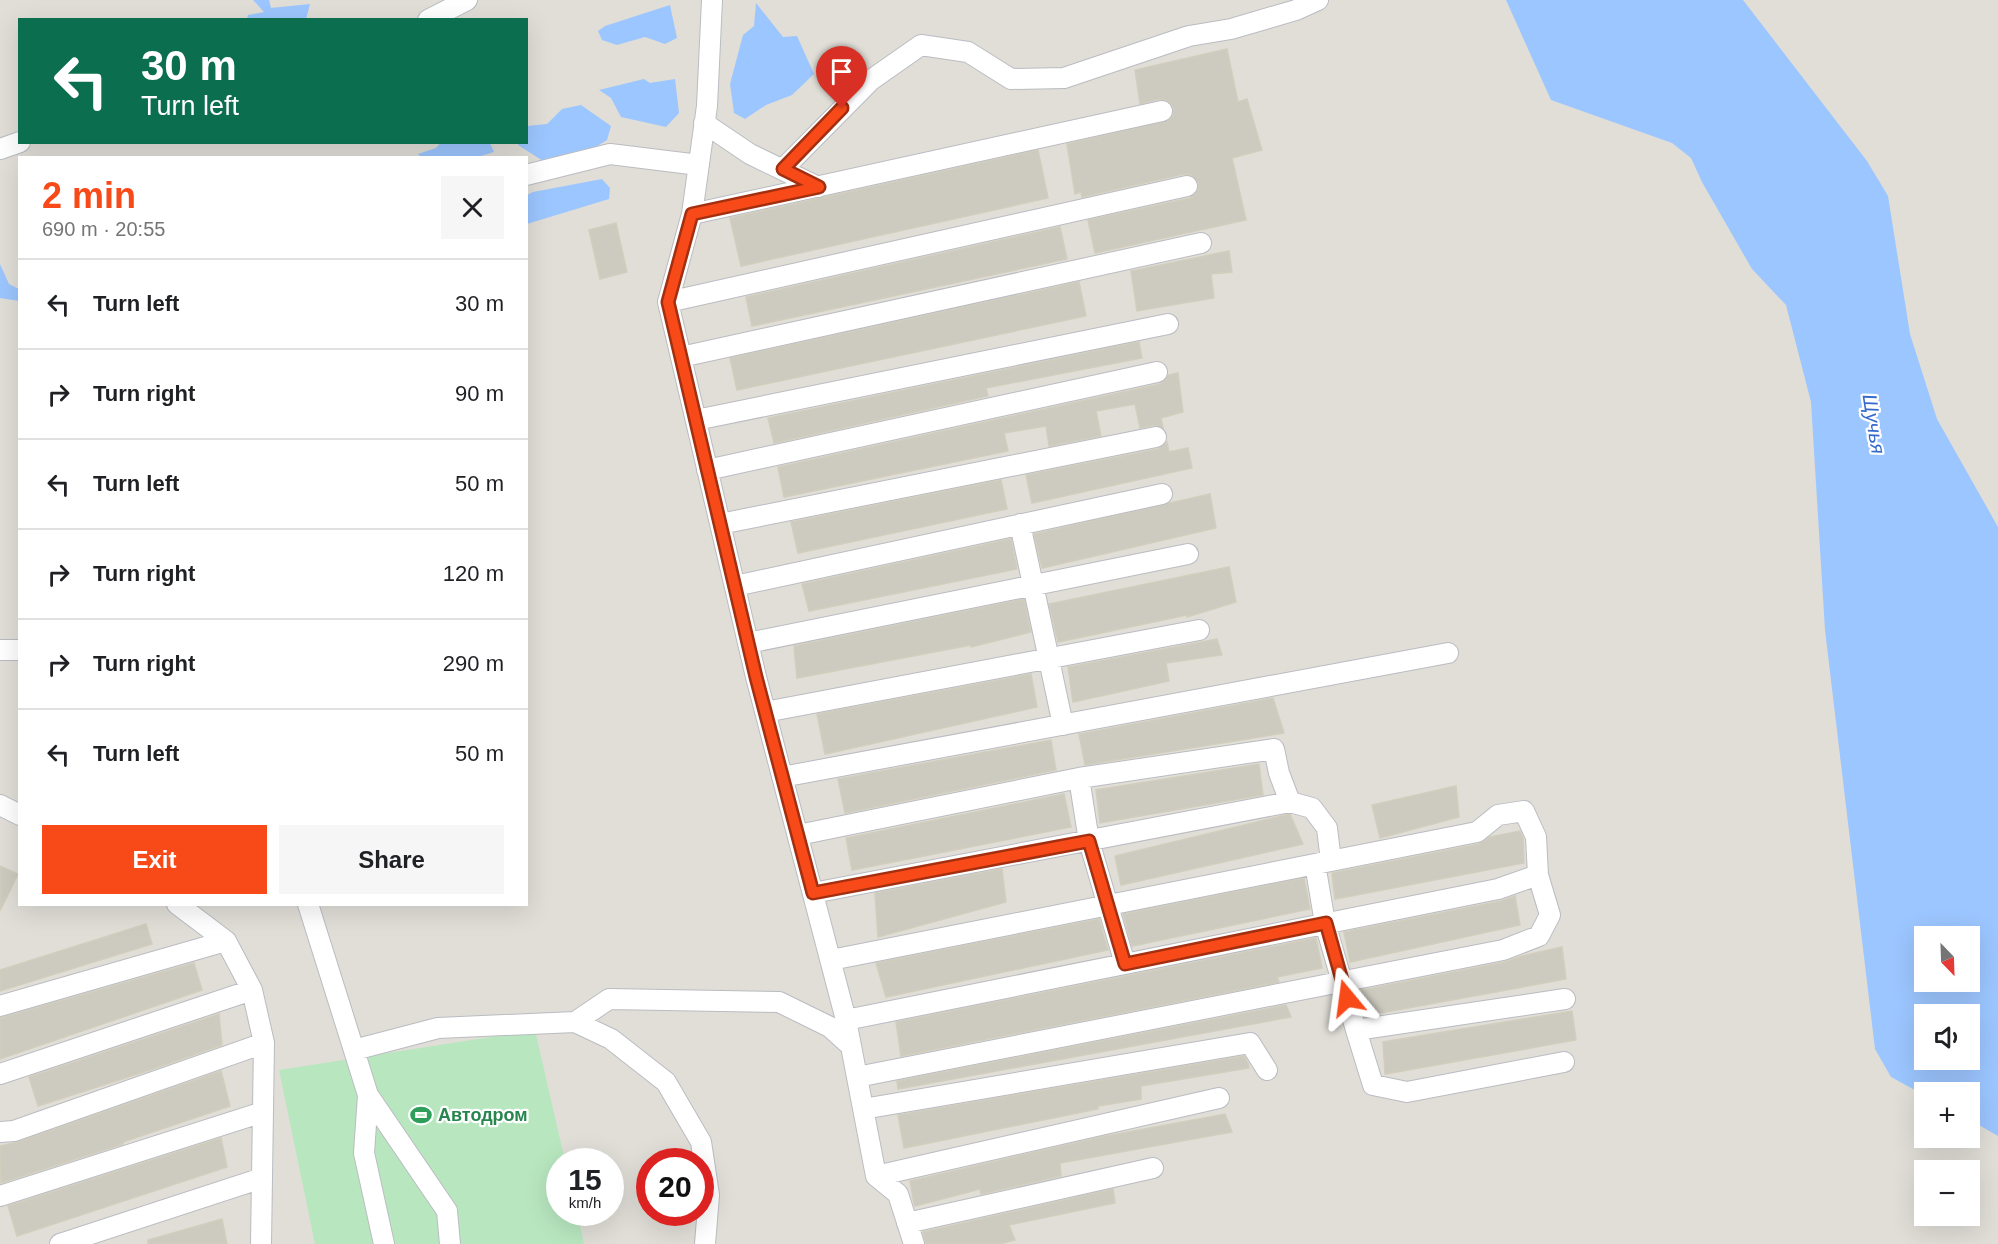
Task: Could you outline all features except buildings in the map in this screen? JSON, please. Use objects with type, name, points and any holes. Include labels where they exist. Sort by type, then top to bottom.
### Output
[{"type":"street","points":[[432,18],[467,0]]},
{"type":"street","points":[[712,0],[704,123],[692,214],[668,302],[765,712],[846,1020],[876,1176],[898,1194],[914,1244]]},
{"type":"street","points":[[783,169],[871,80],[921,45],[968,52],[1011,79],[1064,78],[1189,36],[1231,29],[1296,10],[1318,0]]},
{"type":"street","points":[[692,214],[1162,111]]},
{"type":"street","points":[[704,123],[750,154],[819,187]]},
{"type":"street","points":[[0,149],[18,143]]},
{"type":"street","points":[[528,174],[610,154],[699,165]]},
{"type":"street","points":[[668,302],[1187,186]]},
{"type":"street","points":[[681,357],[1201,243]]},
{"type":"street","points":[[696,420],[1168,324]]},
{"type":"street","points":[[707,470],[1157,372]]},
{"type":"street","points":[[720,524],[1156,437]]},
{"type":"street","points":[[735,586],[1161,494]]},
{"type":"street","points":[[1020,524],[1063,725]]},
{"type":"street","points":[[748,643],[1188,554]]},
{"type":"street","points":[[765,712],[1199,630]]},
{"type":"street","points":[[0,650],[18,650]]},
{"type":"street","points":[[782,777],[1448,653]]},
{"type":"street","points":[[798,835],[1079,778],[1274,749],[1279,773],[1290,802]]},
{"type":"street","points":[[1079,778],[1089,841],[1125,964]]},
{"type":"street","points":[[813,893],[1290,802],[1312,808],[1328,828],[1323,862],[1326,923],[1373,1085],[1407,1092],[1564,1062]]},
{"type":"street","points":[[0,805],[18,814]]},
{"type":"street","points":[[831,960],[1476,832],[1498,815],[1524,811],[1536,837],[1538,875],[1550,915],[1539,936],[1503,950],[857,1077]]},
{"type":"street","points":[[846,1020],[1498,889],[1538,875]]},
{"type":"street","points":[[180,906],[226,941],[252,990],[264,1043],[261,1244]]},
{"type":"street","points":[[309,906],[368,1095],[447,1211],[450,1244]]},
{"type":"street","points":[[0,1006],[226,941]]},
{"type":"street","points":[[0,1074],[252,990]]},
{"type":"street","points":[[575,1022],[609,999],[779,1002],[830,1028],[851,1046]]},
{"type":"street","points":[[1356,1029],[1565,999]]},
{"type":"street","points":[[354,1050],[438,1028],[575,1022],[611,1039],[666,1082],[701,1142],[709,1195],[705,1244]]},
{"type":"street","points":[[0,1132],[14,1131],[264,1043]]},
{"type":"street","points":[[863,1109],[1250,1043],[1267,1070]]},
{"type":"street","points":[[368,1095],[364,1153],[384,1244]]},
{"type":"street","points":[[876,1176],[1219,1098]]},
{"type":"street","points":[[0,1196],[263,1112]]},
{"type":"street","points":[[907,1223],[1153,1168]]},
{"type":"street","points":[[60,1244],[262,1178]]},
{"type":"shaded area","points":[[0,0],[1998,0],[1998,1244],[0,1244]]},
{"type":"green space","name":"Автодром","points":[[535,1030],[562,1148],[546,1148],[546,1226],[580,1226],[584,1244],[315,1244],[279,1070]]},
{"type":"water","points":[[253,0],[269,0],[271,8],[310,4],[306,18],[247,18],[248,15],[264,12]]},
{"type":"water","name":"Щучья","points":[[1506,0],[1743,0],[1867,161],[1888,196],[1910,334],[1937,419],[1998,527],[1998,1136],[1980,1126],[1980,1082],[1914,1082],[1914,1090],[1891,1077],[1875,1049],[1825,630],[1811,402],[1786,305],[1752,269],[1702,182],[1691,158],[1672,143],[1551,100]]},
{"type":"water","points":[[756,3],[783,37],[797,36],[814,74],[792,95],[766,105],[745,119],[734,113],[730,84],[743,35],[754,26]]},
{"type":"water","points":[[670,5],[677,38],[665,44],[645,37],[617,45],[602,40],[598,31],[605,26]]},
{"type":"water","points":[[644,79],[650,83],[675,79],[679,113],[666,127],[621,117],[611,98],[599,90]]},
{"type":"water","points":[[581,105],[611,126],[607,140],[594,148],[543,161],[518,145],[528,144],[528,126],[547,124],[562,109]]},
{"type":"water","points":[[439,144],[490,144],[494,152],[481,156],[420,156],[418,154],[436,148]]},
{"type":"water","points":[[602,179],[610,188],[609,199],[528,224],[528,194]]},
{"type":"water","points":[[0,264],[9,284],[18,288],[18,301],[0,298]]},
{"type":"place","name":"Автодром","points":[[421,1115]]},
{"type":"route","points":[[842,108],[783,169],[819,187],[692,214],[668,302],[756,677],[813,893],[1089,841],[1125,964],[1326,923],[1347,998]]}]
